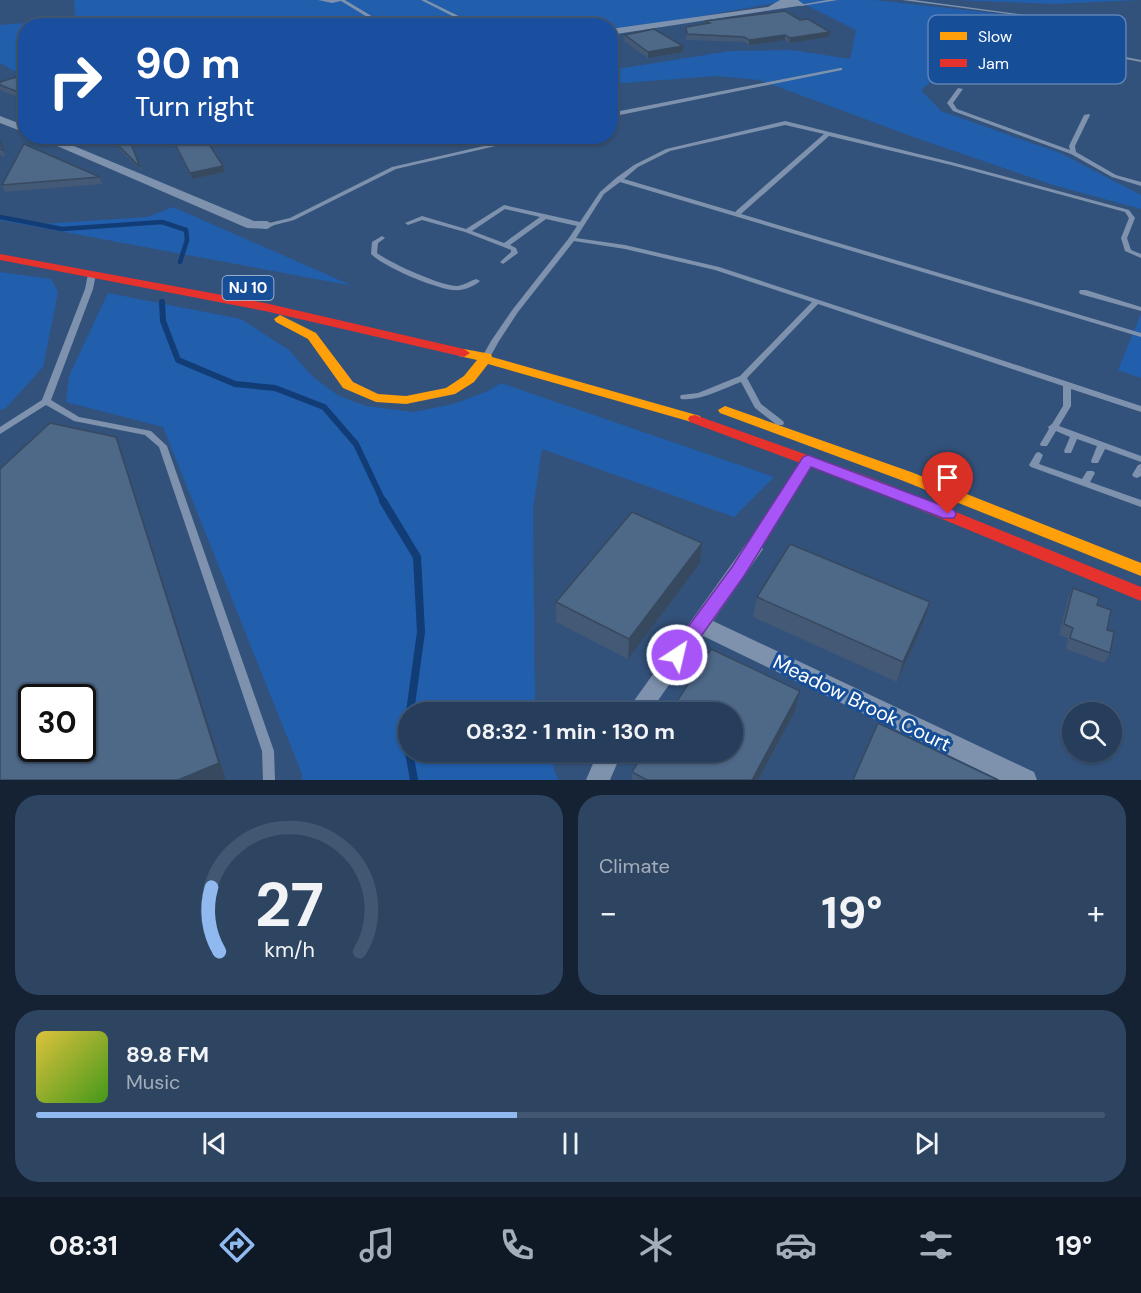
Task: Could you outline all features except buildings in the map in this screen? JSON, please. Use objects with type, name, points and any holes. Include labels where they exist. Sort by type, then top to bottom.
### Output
[{"type":"main road","points":[[0,243],[35,249]]},
{"type":"main road","name":"NJ 10","points":[[0,256],[348,323],[486,357],[688,417],[808,460],[948,514],[1141,594]]},
{"type":"main road","points":[[214,296],[297,325],[322,345],[344,381],[351,388],[371,395],[400,399],[442,394],[464,383],[486,357]]},
{"type":"main road","points":[[489,340],[514,346]]},
{"type":"main road","points":[[668,391],[796,435],[1141,570]]},
{"type":"street","points":[[618,31],[801,5]]},
{"type":"street","points":[[0,119],[18,127]]},
{"type":"street","points":[[58,144],[252,225],[267,225]]},
{"type":"street","points":[[644,702],[753,549]]},
{"type":"street","name":"Meadow Brook Court","points":[[699,624],[1025,780]]},
{"type":"street","points":[[598,780],[606,762]]},
{"type":"lane","points":[[320,0],[332,2],[342,0],[372,18]]},
{"type":"lane","points":[[423,0],[460,18]]},
{"type":"lane","points":[[801,5],[836,0]]},
{"type":"lane","points":[[904,0],[1022,15]]},
{"type":"lane","points":[[1126,58],[1141,61]]},
{"type":"lane","points":[[618,113],[840,69]]},
{"type":"lane","points":[[960,89],[950,103],[955,110],[1073,153],[1114,176],[1141,184]]},
{"type":"lane","points":[[1073,153],[1072,146],[1087,116]]},
{"type":"lane","points":[[486,357],[489,340],[536,287],[573,239],[602,193],[618,179],[668,150],[785,123],[1127,211],[1132,218],[1124,238],[1128,251],[1141,256]]},
{"type":"lane","points":[[738,213],[828,133]]},
{"type":"lane","points":[[267,225],[292,219],[394,168],[501,144]]},
{"type":"lane","points":[[618,179],[1141,335]]},
{"type":"lane","points":[[467,231],[504,207],[582,225]]},
{"type":"lane","points":[[506,245],[544,217]]},
{"type":"lane","points":[[408,223],[415,219],[429,219],[514,249],[515,253],[503,261]]},
{"type":"lane","points":[[382,238],[375,242],[374,254],[384,262],[453,288],[466,286],[476,280]]},
{"type":"lane","points":[[573,239],[717,268],[1141,409]]},
{"type":"lane","points":[[0,431],[46,401],[89,289],[92,274]]},
{"type":"lane","points":[[1083,292],[1141,309]]},
{"type":"lane","points":[[684,396],[699,395],[743,378],[816,302]]},
{"type":"lane","points":[[743,378],[750,395],[758,406],[796,435]]},
{"type":"lane","points":[[1044,444],[1067,406],[1067,386]]},
{"type":"lane","points":[[46,401],[77,418],[148,433],[163,446],[268,751],[270,780]]},
{"type":"lane","points":[[1052,428],[1141,459]]},
{"type":"lane","points":[[1068,451],[1075,435]]},
{"type":"lane","points":[[1095,461],[1102,445]]},
{"type":"lane","points":[[1039,456],[1034,465],[1084,484],[1129,495],[1141,504]]},
{"type":"lane","points":[[753,549],[808,460]]},
{"type":"lane","points":[[1057,474],[1062,464]]},
{"type":"lane","points":[[1084,484],[1090,473]]},
{"type":"shaded area","points":[[74,0],[792,0],[618,31],[618,18],[75,18]]},
{"type":"shaded area","points":[[796,0],[874,0],[1011,15],[928,15],[928,84],[921,90],[941,111],[1060,153],[1141,195],[1141,209],[1053,185],[759,80],[716,76],[618,83],[618,69],[730,51],[792,50],[850,59],[856,30]]},
{"type":"shaded area","points":[[956,0],[1140,0],[1055,4]]},
{"type":"shaded area","points":[[18,24],[18,70],[14,71],[0,63],[0,25]]},
{"type":"shaded area","points":[[173,207],[353,286],[0,220],[0,217],[41,224],[147,217]]},
{"type":"shaded area","points":[[0,272],[51,279],[58,292],[43,367],[6,408],[0,410]]},
{"type":"shaded area","points":[[108,293],[241,319],[289,350],[313,377],[339,396],[366,406],[414,412],[453,404],[488,391],[501,383],[774,477],[734,517],[542,449],[533,508],[535,702],[398,702],[398,762],[552,762],[558,780],[302,780],[302,774],[163,427],[66,402],[69,376]]},
{"type":"shaded area","points":[[1141,314],[1141,378],[1118,370]]},
{"type":"waterway","points":[[0,217],[62,229],[162,222],[186,230],[187,240],[180,262]]},
{"type":"waterway","points":[[162,302],[163,321],[178,360],[235,384],[275,388],[324,407],[356,444],[383,501]]},
{"type":"waterway","points":[[383,501],[417,557],[421,632],[411,702]]},
{"type":"waterway","points":[[411,762],[414,780]]},
{"type":"traffic: slow","points":[[280,319],[312,336],[348,385],[376,398],[406,400],[450,391],[469,379],[486,357]]},
{"type":"traffic: slow","points":[[464,353],[695,419]]},
{"type":"traffic: slow","points":[[725,410],[906,476],[1141,570]]},
{"type":"traffic: jam","points":[[0,257],[265,307],[464,353]]},
{"type":"traffic: jam","points":[[695,419],[867,482],[1141,594]]},
{"type":"route","points":[[677,655],[738,572],[808,460],[948,514]]}]
